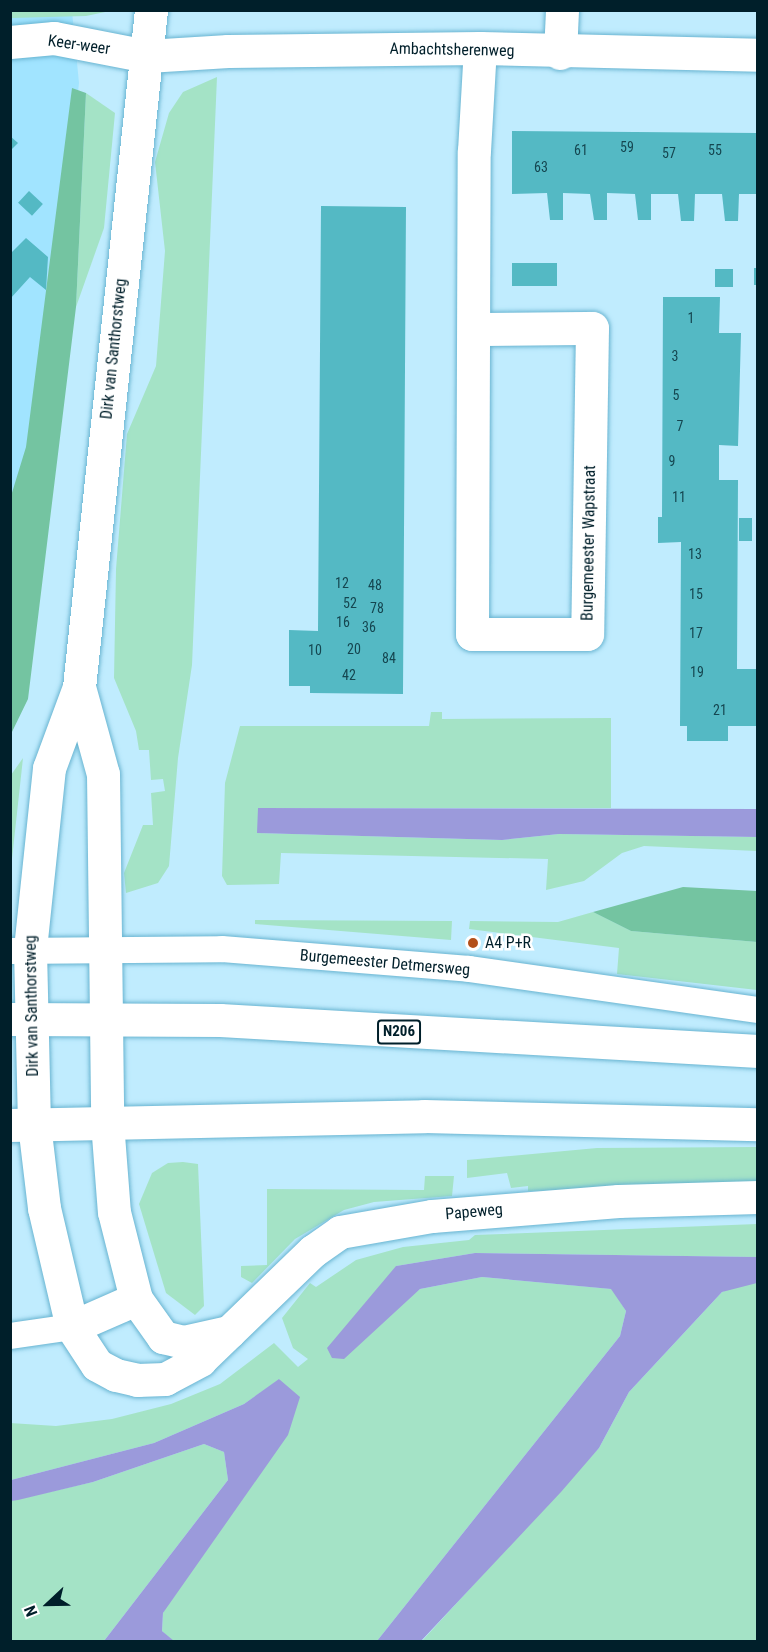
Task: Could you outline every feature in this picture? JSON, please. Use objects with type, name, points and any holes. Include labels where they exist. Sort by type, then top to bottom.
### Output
[{"type":"street","name":"Dirk van Santhorstweg","points":[[72,1327],[22,1125],[20,950],[49,768],[79,687],[151,10]]},
{"type":"street","points":[[560,53],[562,10]]},
{"type":"street","name":"Keer-weer","points":[[10,42],[54,38],[147,56]]},
{"type":"street","name":"Ambachtsherenweg","points":[[147,56],[228,51],[480,48],[560,53],[758,55]]},
{"type":"street","name":"Burgemeester Wapstraat","points":[[475,329],[592,328],[587,634],[472,634],[474,151],[480,48]]},
{"type":"street","name":"Dirk van Santhorstweg","points":[[79,687],[103,774],[107,1122],[114,1212],[136,1299]]},
{"type":"street","name":"N206","points":[[21,1018],[220,1020],[758,1051]]},
{"type":"street","points":[[22,1125],[424,1116],[758,1124]]},
{"type":"street","name":"Papeweg","points":[[72,1327],[98,1365],[116,1375],[137,1380],[165,1379],[184,1372],[231,1331],[313,1251],[340,1232],[363,1225],[618,1201],[758,1197]]},
{"type":"street","points":[[72,1327],[136,1299],[164,1337],[183,1342],[231,1331]]},
{"type":"lane","name":"Burgemeester Detmersweg","points":[[20,950],[222,949],[469,969],[758,1010]]},
{"type":"lane","points":[[10,1336],[72,1327]]},
{"type":"shaded area","points":[[11,11],[72,11],[79,83],[11,693]]},
{"type":"shaded area","points":[[258,808],[757,809],[757,837],[559,834],[502,840],[257,833]]},
{"type":"shaded area","points":[[475,1253],[757,1257],[757,1283],[722,1292],[629,1392],[599,1448],[561,1492],[421,1641],[377,1641],[620,1336],[626,1311],[611,1289],[482,1277],[420,1289],[344,1359],[332,1358],[327,1348],[396,1266]]},
{"type":"shaded area","points":[[279,1379],[300,1397],[288,1435],[163,1613],[162,1631],[174,1641],[104,1641],[228,1480],[224,1452],[204,1444],[93,1482],[11,1501],[11,1480],[154,1443],[244,1404]]},
{"type":"green space","points":[[10,11],[110,11],[86,16],[11,18]]},
{"type":"green space","points":[[217,77],[192,665],[178,758],[169,866],[158,883],[126,893],[124,873],[143,825],[153,825],[151,793],[165,791],[163,779],[151,780],[149,750],[139,750],[136,731],[114,678],[116,569],[127,434],[156,366],[165,251],[155,162],[169,113],[183,92]]},
{"type":"green space","points":[[72,88],[86,93],[76,307],[28,699],[11,734],[11,496],[26,447]]},
{"type":"green space","points":[[86,93],[115,113],[104,228],[76,307]]},
{"type":"green space","points":[[431,712],[442,712],[442,719],[611,718],[611,808],[258,808],[258,833],[502,840],[559,834],[757,837],[757,851],[644,846],[622,853],[584,881],[546,890],[548,859],[281,853],[279,884],[227,885],[222,876],[225,783],[240,726],[429,726]]},
{"type":"green space","points":[[23,758],[11,868],[11,775]]},
{"type":"green space","points":[[683,887],[757,891],[757,942],[631,931],[593,912]]},
{"type":"green space","points":[[593,912],[631,931],[757,942],[757,990],[617,974],[619,948],[469,929],[470,921],[558,922]]},
{"type":"green space","points":[[255,920],[452,921],[451,940],[255,924]]},
{"type":"green space","points":[[757,1147],[757,1184],[528,1191],[528,1186],[511,1188],[507,1173],[467,1178],[467,1160],[597,1148]]},
{"type":"green space","points":[[168,1163],[198,1164],[204,1306],[195,1315],[166,1293],[139,1204],[152,1173]]},
{"type":"green space","points":[[425,1176],[454,1176],[452,1196],[374,1202],[344,1210],[295,1239],[252,1283],[241,1277],[241,1266],[267,1265],[267,1189],[424,1190]]},
{"type":"green space","points":[[757,1224],[757,1257],[475,1253],[396,1266],[400,1304],[420,1289],[482,1277],[612,1289],[626,1311],[620,1336],[377,1641],[174,1642],[162,1631],[163,1613],[280,1379],[244,1404],[154,1443],[11,1480],[10,1423],[56,1426],[112,1419],[171,1404],[220,1384],[274,1343],[298,1367],[308,1359],[293,1348],[282,1318],[310,1283],[316,1287],[356,1260],[403,1247],[469,1240],[475,1235]]},
{"type":"green space","points":[[745,1283],[757,1283],[757,1641],[421,1642],[599,1448],[629,1392],[722,1292]]},
{"type":"green space","points":[[204,1444],[224,1452],[228,1480],[104,1641],[11,1641],[10,1501],[93,1482]]},
{"type":"building","points":[[512,131],[758,133],[758,194],[739,194],[738,221],[725,221],[722,194],[695,194],[694,221],[681,221],[678,194],[651,194],[651,220],[638,220],[635,194],[607,193],[607,220],[594,220],[590,194],[563,193],[563,220],[550,220],[547,193],[512,194]]},
{"type":"building","points":[[10,136],[18,143],[10,151]]},
{"type":"building","points":[[29,191],[43,204],[32,216],[18,203]]},
{"type":"building","points":[[321,206],[406,207],[403,694],[310,693],[310,686],[289,686],[289,630],[318,631]]},
{"type":"building","points":[[26,238],[48,257],[46,290],[30,277],[10,299],[10,254]]},
{"type":"building","points":[[512,263],[557,263],[557,286],[512,286]]},
{"type":"building","points":[[754,268],[758,268],[758,285],[754,285]]},
{"type":"building","points":[[715,269],[733,269],[733,287],[715,287]]},
{"type":"building","points":[[663,297],[720,297],[719,333],[741,333],[738,446],[719,445],[719,480],[738,480],[737,669],[758,669],[758,726],[728,726],[728,741],[687,741],[687,726],[680,726],[681,542],[658,543],[658,517],[662,517]]},
{"type":"building","points":[[739,518],[752,518],[752,541],[739,541]]},
{"type":"place","name":"A4 P+R","points":[[473,943]]}]
